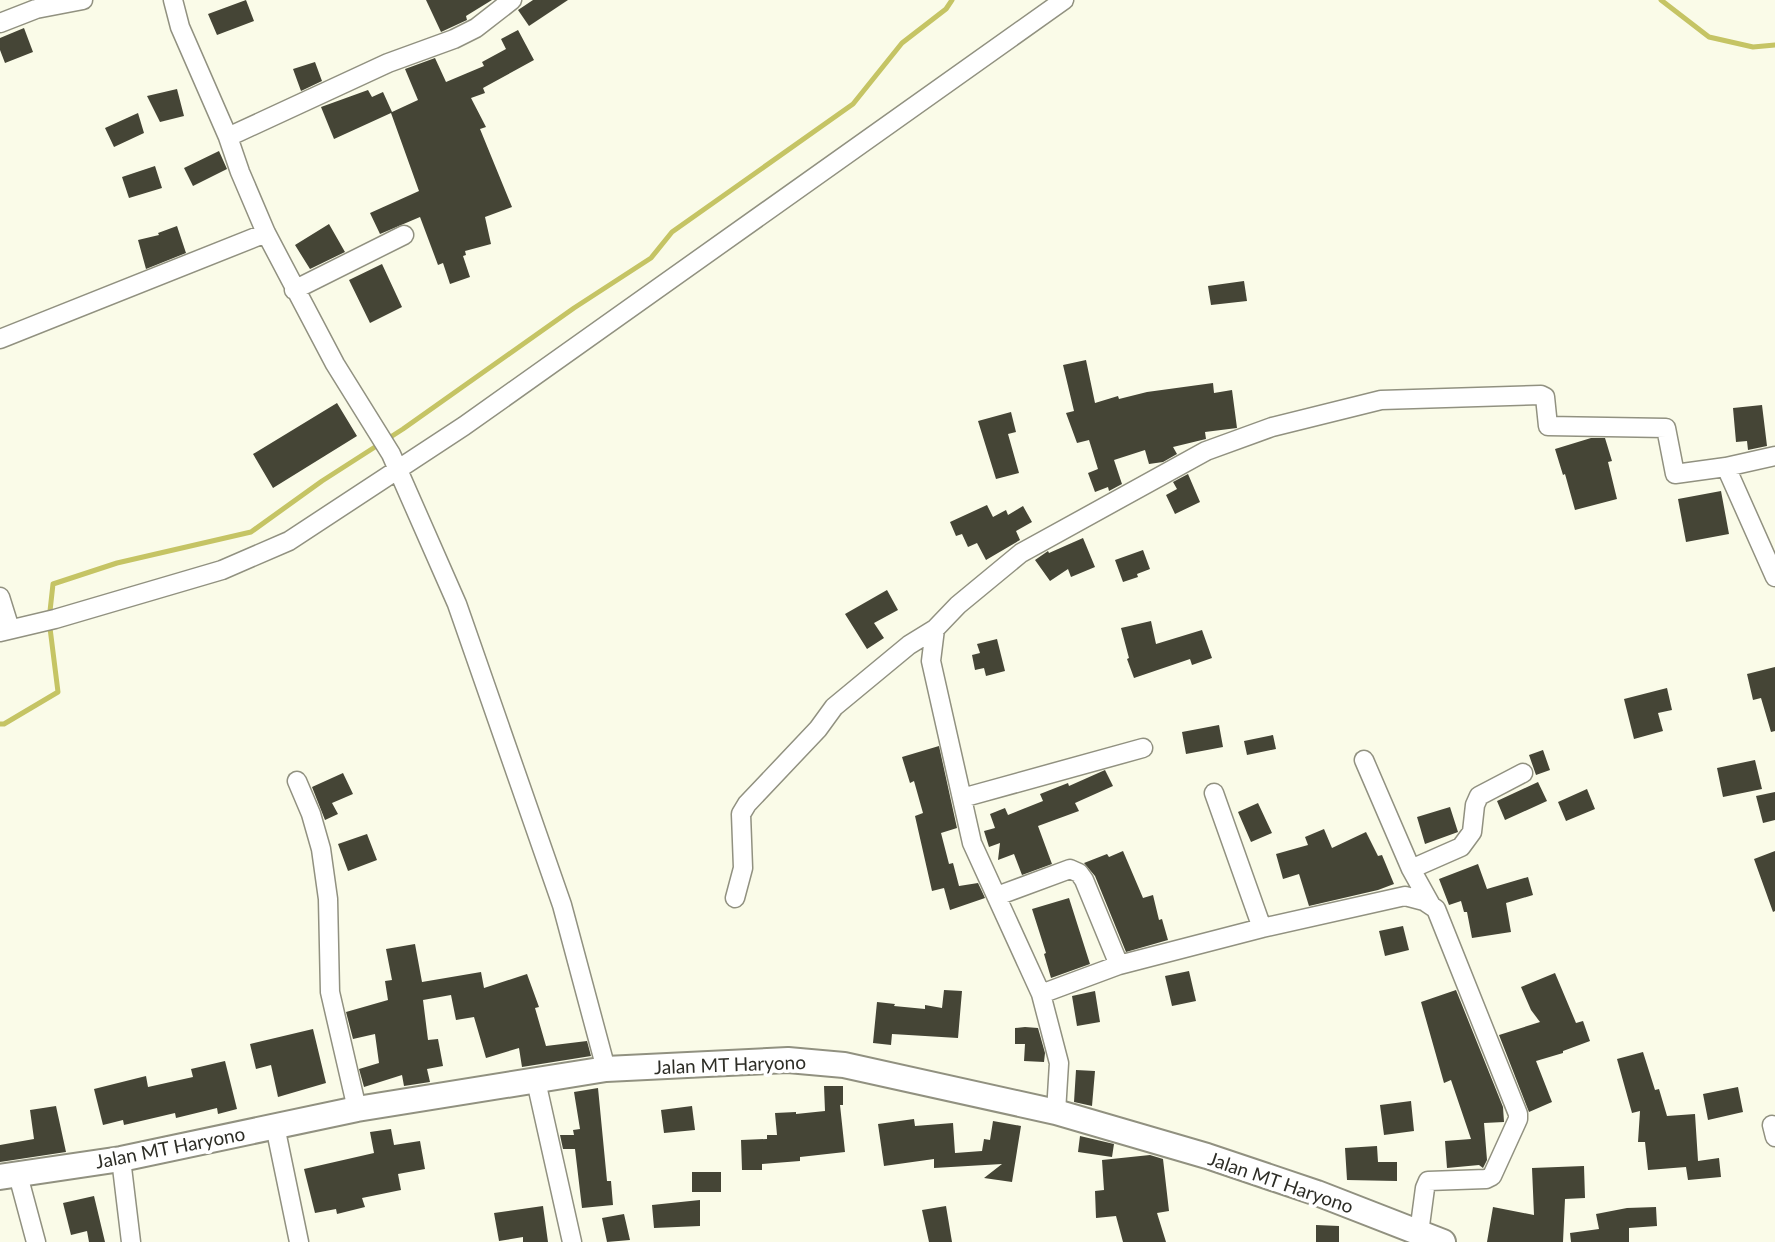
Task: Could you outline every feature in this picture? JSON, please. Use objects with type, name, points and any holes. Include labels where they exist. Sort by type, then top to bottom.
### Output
[{"type":"main road","name":"Jalan MT Haryono","points":[[9,1176],[121,1158],[357,1110],[606,1069],[747,1060],[812,1061],[844,1065],[1056,1112],[1208,1156],[1317,1193],[1443,1242]]},
{"type":"street","points":[[0,23],[36,9],[83,0]]},
{"type":"street","points":[[173,0],[180,27],[266,233],[335,364],[395,461],[457,604],[562,905],[606,1069]]},
{"type":"street","points":[[228,137],[388,62],[454,39],[476,28],[512,0]]},
{"type":"street","points":[[0,597],[5,630],[47,621],[222,570],[289,541],[395,461],[464,426],[1064,0]]},
{"type":"street","points":[[0,339],[266,233]]},
{"type":"street","points":[[294,290],[404,235]]},
{"type":"street","points":[[735,898],[743,868],[741,814],[747,804],[818,729],[834,706],[909,645],[935,629],[958,605],[1021,553],[1206,451],[1272,427],[1381,400],[1541,395],[1545,397],[1548,426],[1666,428],[1675,474],[1726,467],[1775,456]]},
{"type":"street","points":[[1726,467],[1775,577]]},
{"type":"street","points":[[935,629],[931,661],[972,843],[1041,993],[1059,1063],[1056,1112]]},
{"type":"street","points":[[962,798],[1143,748]]},
{"type":"street","points":[[1364,760],[1411,869],[1431,905]]},
{"type":"street","points":[[1411,869],[1461,846],[1472,832],[1475,805],[1479,796],[1523,773]]},
{"type":"street","points":[[297,781],[311,814],[321,849],[328,899],[330,992],[357,1110]]},
{"type":"street","points":[[1213,793],[1262,928]]},
{"type":"street","points":[[997,896],[1070,869],[1079,873],[1119,965]]},
{"type":"street","points":[[1041,993],[1119,965],[1262,928],[1405,896],[1431,905],[1436,909],[1518,1119],[1492,1176],[1486,1179],[1428,1181],[1419,1233]]},
{"type":"street","points":[[536,1081],[572,1242]]},
{"type":"street","points":[[275,1126],[299,1242]]},
{"type":"street","points":[[121,1158],[131,1242]]},
{"type":"street","points":[[9,1176],[37,1242]]},
{"type":"building","points":[[246,0],[254,21],[217,35],[208,14]]},
{"type":"building","points":[[426,0],[492,0],[466,16],[467,20],[441,32]]},
{"type":"building","points":[[533,0],[568,0],[529,26],[518,10]]},
{"type":"building","points":[[24,28],[33,52],[5,63],[0,50],[0,38]]},
{"type":"building","points":[[518,30],[534,60],[483,88],[485,93],[471,98],[486,127],[480,129],[512,207],[485,217],[491,244],[465,251],[466,255],[463,256],[470,277],[450,284],[443,263],[438,265],[420,217],[380,234],[370,213],[419,191],[391,113],[334,139],[321,107],[368,90],[372,97],[383,92],[392,112],[418,100],[405,69],[435,58],[446,82],[484,66],[482,62],[506,49],[501,39]]},
{"type":"building","points":[[315,62],[322,81],[301,91],[293,69]]},
{"type":"building","points":[[177,89],[184,116],[160,122],[147,96]]},
{"type":"building","points":[[138,113],[144,133],[114,147],[105,128]]},
{"type":"building","points":[[219,151],[227,169],[193,186],[184,168]]},
{"type":"building","points":[[155,166],[162,188],[129,198],[122,177]]},
{"type":"building","points":[[329,224],[345,252],[310,269],[295,245]]},
{"type":"building","points":[[177,226],[186,253],[146,269],[138,240],[159,235],[158,233]]},
{"type":"building","points":[[382,264],[402,307],[370,323],[349,280]]},
{"type":"building","points":[[1244,281],[1247,301],[1211,305],[1208,286]]},
{"type":"building","points":[[1086,360],[1095,403],[1118,396],[1119,399],[1147,392],[1213,383],[1214,393],[1232,390],[1237,428],[1205,432],[1206,439],[1173,447],[1177,454],[1163,462],[1149,464],[1145,450],[1114,460],[1122,484],[1109,491],[1108,487],[1095,492],[1088,473],[1098,469],[1089,440],[1077,443],[1066,413],[1074,411],[1063,365]]},
{"type":"building","points":[[337,403],[357,436],[273,488],[253,454]]},
{"type":"building","points":[[1762,405],[1767,446],[1748,450],[1747,441],[1736,442],[1733,408]]},
{"type":"building","points":[[1011,412],[1016,432],[1008,434],[1019,473],[996,479],[978,421]]},
{"type":"building","points":[[1591,438],[1605,438],[1612,461],[1608,462],[1617,499],[1575,510],[1555,449]]},
{"type":"building","points":[[1188,474],[1200,502],[1175,514],[1166,495],[1177,489],[1173,482]]},
{"type":"building","points":[[1721,491],[1729,534],[1686,542],[1678,499]]},
{"type":"building","points":[[987,505],[993,517],[1006,510],[1008,515],[1023,506],[1032,522],[1016,531],[1020,540],[986,560],[977,543],[968,547],[962,534],[956,536],[950,522]]},
{"type":"building","points":[[1083,538],[1095,567],[1071,577],[1068,569],[1050,581],[1035,560],[1048,551],[1049,553]]},
{"type":"building","points":[[1143,550],[1150,569],[1123,582],[1115,560]]},
{"type":"building","points":[[887,590],[898,610],[874,623],[884,638],[867,649],[845,614]]},
{"type":"building","points":[[1151,621],[1156,644],[1202,630],[1212,658],[1192,665],[1190,659],[1134,678],[1121,628]]},
{"type":"building","points":[[997,639],[1005,671],[986,676],[984,668],[975,670],[972,655],[980,653],[977,644]]},
{"type":"building","points":[[1775,667],[1775,731],[1771,732],[1761,698],[1753,700],[1747,674]]},
{"type":"building","points":[[1667,688],[1672,710],[1658,713],[1663,731],[1634,739],[1624,699]]},
{"type":"building","points":[[1219,725],[1223,747],[1186,754],[1182,732]]},
{"type":"building","points":[[1273,735],[1276,749],[1247,755],[1244,741]]},
{"type":"building","points":[[939,746],[957,828],[941,833],[949,864],[953,863],[959,886],[978,883],[985,898],[950,910],[944,888],[932,891],[915,816],[923,813],[914,781],[910,783],[902,757]]},
{"type":"building","points":[[1543,750],[1550,770],[1536,775],[1529,755]]},
{"type":"building","points":[[1755,760],[1762,789],[1723,797],[1717,768]]},
{"type":"building","points":[[1105,770],[1113,786],[1075,803],[1079,811],[1038,826],[1052,864],[1022,875],[1014,854],[998,860],[1000,843],[989,847],[984,831],[995,828],[990,814],[1005,808],[1008,815],[1043,801],[1040,794],[1068,783],[1069,786]]},
{"type":"building","points":[[343,773],[353,794],[332,803],[338,814],[325,820],[312,787]]},
{"type":"building","points":[[1538,782],[1547,801],[1505,820],[1497,801]]},
{"type":"building","points":[[1587,789],[1595,809],[1566,821],[1558,802]]},
{"type":"building","points":[[1775,792],[1775,820],[1763,823],[1756,796]]},
{"type":"building","points":[[1258,803],[1272,833],[1251,842],[1238,812]]},
{"type":"building","points":[[1450,807],[1458,832],[1425,844],[1417,817]]},
{"type":"building","points":[[1324,829],[1332,848],[1366,832],[1378,856],[1382,855],[1394,884],[1309,906],[1299,874],[1283,879],[1276,854],[1308,845],[1305,837]]},
{"type":"building","points":[[367,834],[377,860],[348,871],[338,844]]},
{"type":"building","points":[[1123,851],[1143,898],[1153,895],[1159,920],[1162,919],[1168,940],[1126,952],[1095,876],[1084,863]]},
{"type":"building","points":[[1775,851],[1775,911],[1773,912],[1754,859]]},
{"type":"building","points":[[1478,864],[1487,889],[1528,877],[1533,895],[1506,903],[1511,932],[1472,938],[1467,912],[1464,912],[1461,901],[1449,905],[1439,879]]},
{"type":"building","points":[[1069,898],[1090,964],[1051,978],[1032,909]]},
{"type":"building","points":[[1403,926],[1409,950],[1385,956],[1379,931]]},
{"type":"building","points":[[415,944],[422,982],[481,972],[484,988],[527,974],[539,1007],[535,1008],[546,1046],[587,1041],[591,1056],[522,1067],[519,1048],[486,1058],[474,1017],[456,1020],[451,995],[423,1000],[428,1040],[438,1039],[443,1066],[427,1069],[430,1082],[404,1086],[402,1075],[364,1087],[359,1069],[379,1063],[375,1034],[353,1039],[346,1012],[388,1000],[385,981],[392,980],[386,949]]},
{"type":"building","points":[[1189,971],[1196,1001],[1172,1006],[1165,976]]},
{"type":"building","points":[[1555,973],[1576,1023],[1583,1021],[1590,1041],[1536,1061],[1552,1102],[1529,1112],[1499,1035],[1540,1022],[1531,1010],[1521,987]]},
{"type":"building","points":[[944,990],[962,991],[958,1038],[892,1034],[891,1045],[873,1043],[877,1002],[925,1009],[925,1005],[942,1008]]},
{"type":"building","points":[[1456,990],[1503,1107],[1504,1122],[1484,1123],[1487,1160],[1483,1168],[1479,1165],[1447,1168],[1445,1141],[1471,1139],[1451,1080],[1444,1083],[1421,1002]]},
{"type":"building","points":[[1095,991],[1100,1022],[1077,1026],[1072,996]]},
{"type":"building","points":[[1015,1028],[1038,1028],[1045,1053],[1044,1062],[1024,1061],[1025,1044],[1015,1044]]},
{"type":"building","points":[[313,1029],[326,1083],[278,1097],[271,1065],[256,1069],[250,1044]]},
{"type":"building","points":[[1643,1052],[1655,1090],[1659,1089],[1667,1116],[1695,1114],[1698,1161],[1719,1158],[1721,1177],[1688,1180],[1686,1167],[1648,1170],[1645,1142],[1638,1142],[1640,1111],[1632,1113],[1617,1059]]},
{"type":"building","points":[[225,1061],[237,1109],[218,1114],[217,1108],[176,1118],[175,1113],[124,1125],[123,1120],[103,1125],[94,1089],[146,1076],[148,1087],[193,1077],[191,1069]]},
{"type":"building","points":[[1076,1070],[1095,1071],[1092,1106],[1074,1102]]},
{"type":"building","points":[[824,1086],[843,1086],[843,1105],[840,1105],[845,1152],[800,1157],[800,1161],[762,1164],[762,1170],[742,1170],[741,1140],[767,1139],[767,1135],[777,1135],[775,1113],[825,1111]]},
{"type":"building","points":[[1738,1087],[1743,1112],[1708,1120],[1703,1094]]},
{"type":"building","points":[[598,1088],[607,1181],[611,1181],[613,1205],[582,1208],[575,1149],[563,1149],[560,1135],[574,1135],[573,1130],[580,1129],[574,1092]]},
{"type":"building","points":[[1411,1101],[1414,1131],[1384,1135],[1380,1105]]},
{"type":"building","points":[[56,1106],[66,1152],[0,1162],[0,1145],[34,1139],[30,1110]]},
{"type":"building","points":[[692,1106],[695,1130],[664,1133],[661,1110]]},
{"type":"building","points":[[914,1119],[915,1126],[953,1123],[955,1153],[982,1151],[984,1139],[990,1140],[993,1121],[1021,1126],[1012,1182],[984,1178],[1002,1164],[934,1168],[934,1159],[884,1166],[878,1124]]},
{"type":"building","points":[[391,1129],[394,1145],[420,1141],[425,1169],[398,1174],[401,1190],[362,1198],[365,1207],[337,1214],[336,1209],[315,1213],[304,1169],[374,1153],[370,1132]]},
{"type":"building","points":[[1080,1136],[1114,1144],[1112,1157],[1078,1152]]},
{"type":"building","points":[[1377,1146],[1378,1162],[1397,1162],[1397,1181],[1347,1180],[1345,1148]]},
{"type":"building","points":[[1150,1155],[1163,1159],[1169,1211],[1157,1213],[1166,1242],[1123,1242],[1116,1216],[1096,1218],[1095,1191],[1104,1190],[1102,1160]]},
{"type":"building","points":[[1584,1166],[1585,1198],[1565,1199],[1563,1242],[1487,1242],[1493,1207],[1534,1215],[1532,1168]]},
{"type":"building","points":[[692,1172],[721,1172],[721,1192],[692,1192]]},
{"type":"building","points":[[94,1196],[105,1242],[89,1242],[87,1231],[71,1235],[63,1203]]},
{"type":"building","points":[[700,1200],[700,1226],[654,1228],[652,1205]]},
{"type":"building","points":[[543,1206],[548,1242],[523,1242],[523,1237],[499,1241],[494,1213]]},
{"type":"building","points":[[946,1206],[952,1242],[929,1242],[922,1210]]},
{"type":"building","points":[[1656,1207],[1657,1226],[1629,1228],[1629,1242],[1571,1242],[1570,1233],[1599,1229],[1596,1214],[1627,1208]]},
{"type":"building","points":[[624,1214],[630,1240],[607,1242],[602,1218]]},
{"type":"building","points":[[1316,1225],[1339,1226],[1339,1242],[1316,1242]]},
{"type":"waterway","points":[[0,724],[58,692],[49,620],[53,584],[117,563],[251,532],[574,308],[651,258],[672,232],[853,104],[902,43],[946,9],[952,0]]},
{"type":"waterway","points":[[1661,0],[1709,37],[1753,47],[1775,45]]}]
